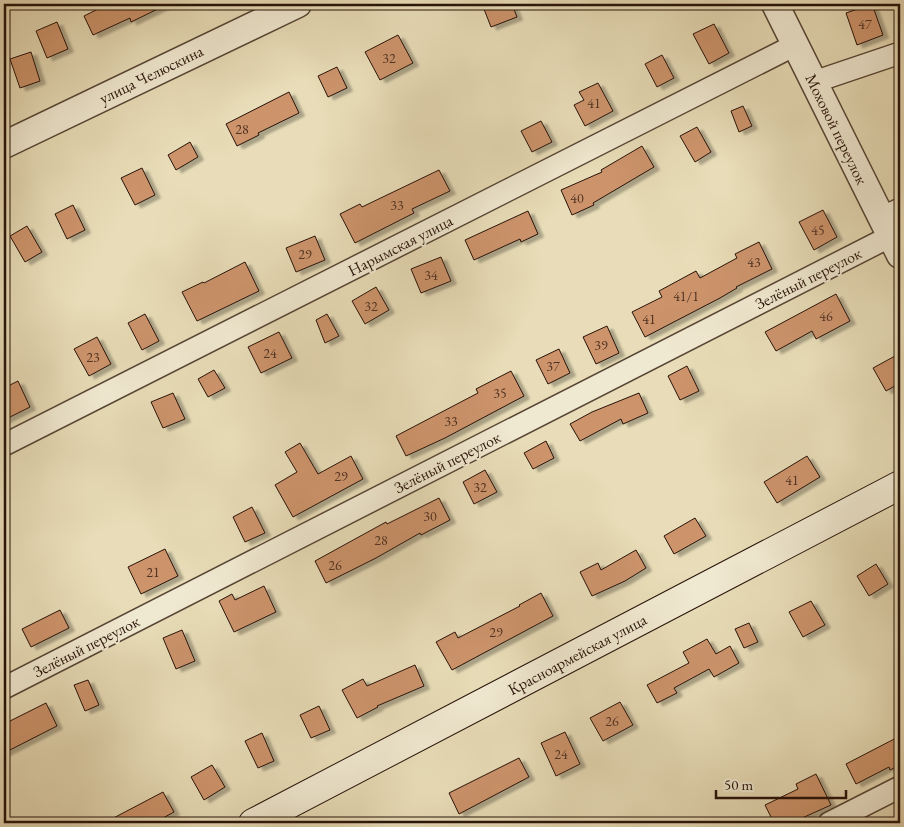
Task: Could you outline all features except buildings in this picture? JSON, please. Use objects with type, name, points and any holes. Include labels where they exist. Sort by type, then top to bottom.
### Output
[{"type":"main road","name":"Красноармейская улица","points":[[253,823],[900,485]]},
{"type":"street","name":"улица Челюскина","points":[[4,144],[298,4]]},
{"type":"street","name":"Моховой переулок","points":[[775,4],[814,82],[893,229]]},
{"type":"street","name":"Нарымская улица","points":[[4,445],[795,45]]},
{"type":"street","points":[[814,82],[900,53]]},
{"type":"street","name":"Зелёный переулок","points":[[4,688],[893,229]]},
{"type":"street","points":[[829,823],[900,787]]}]
